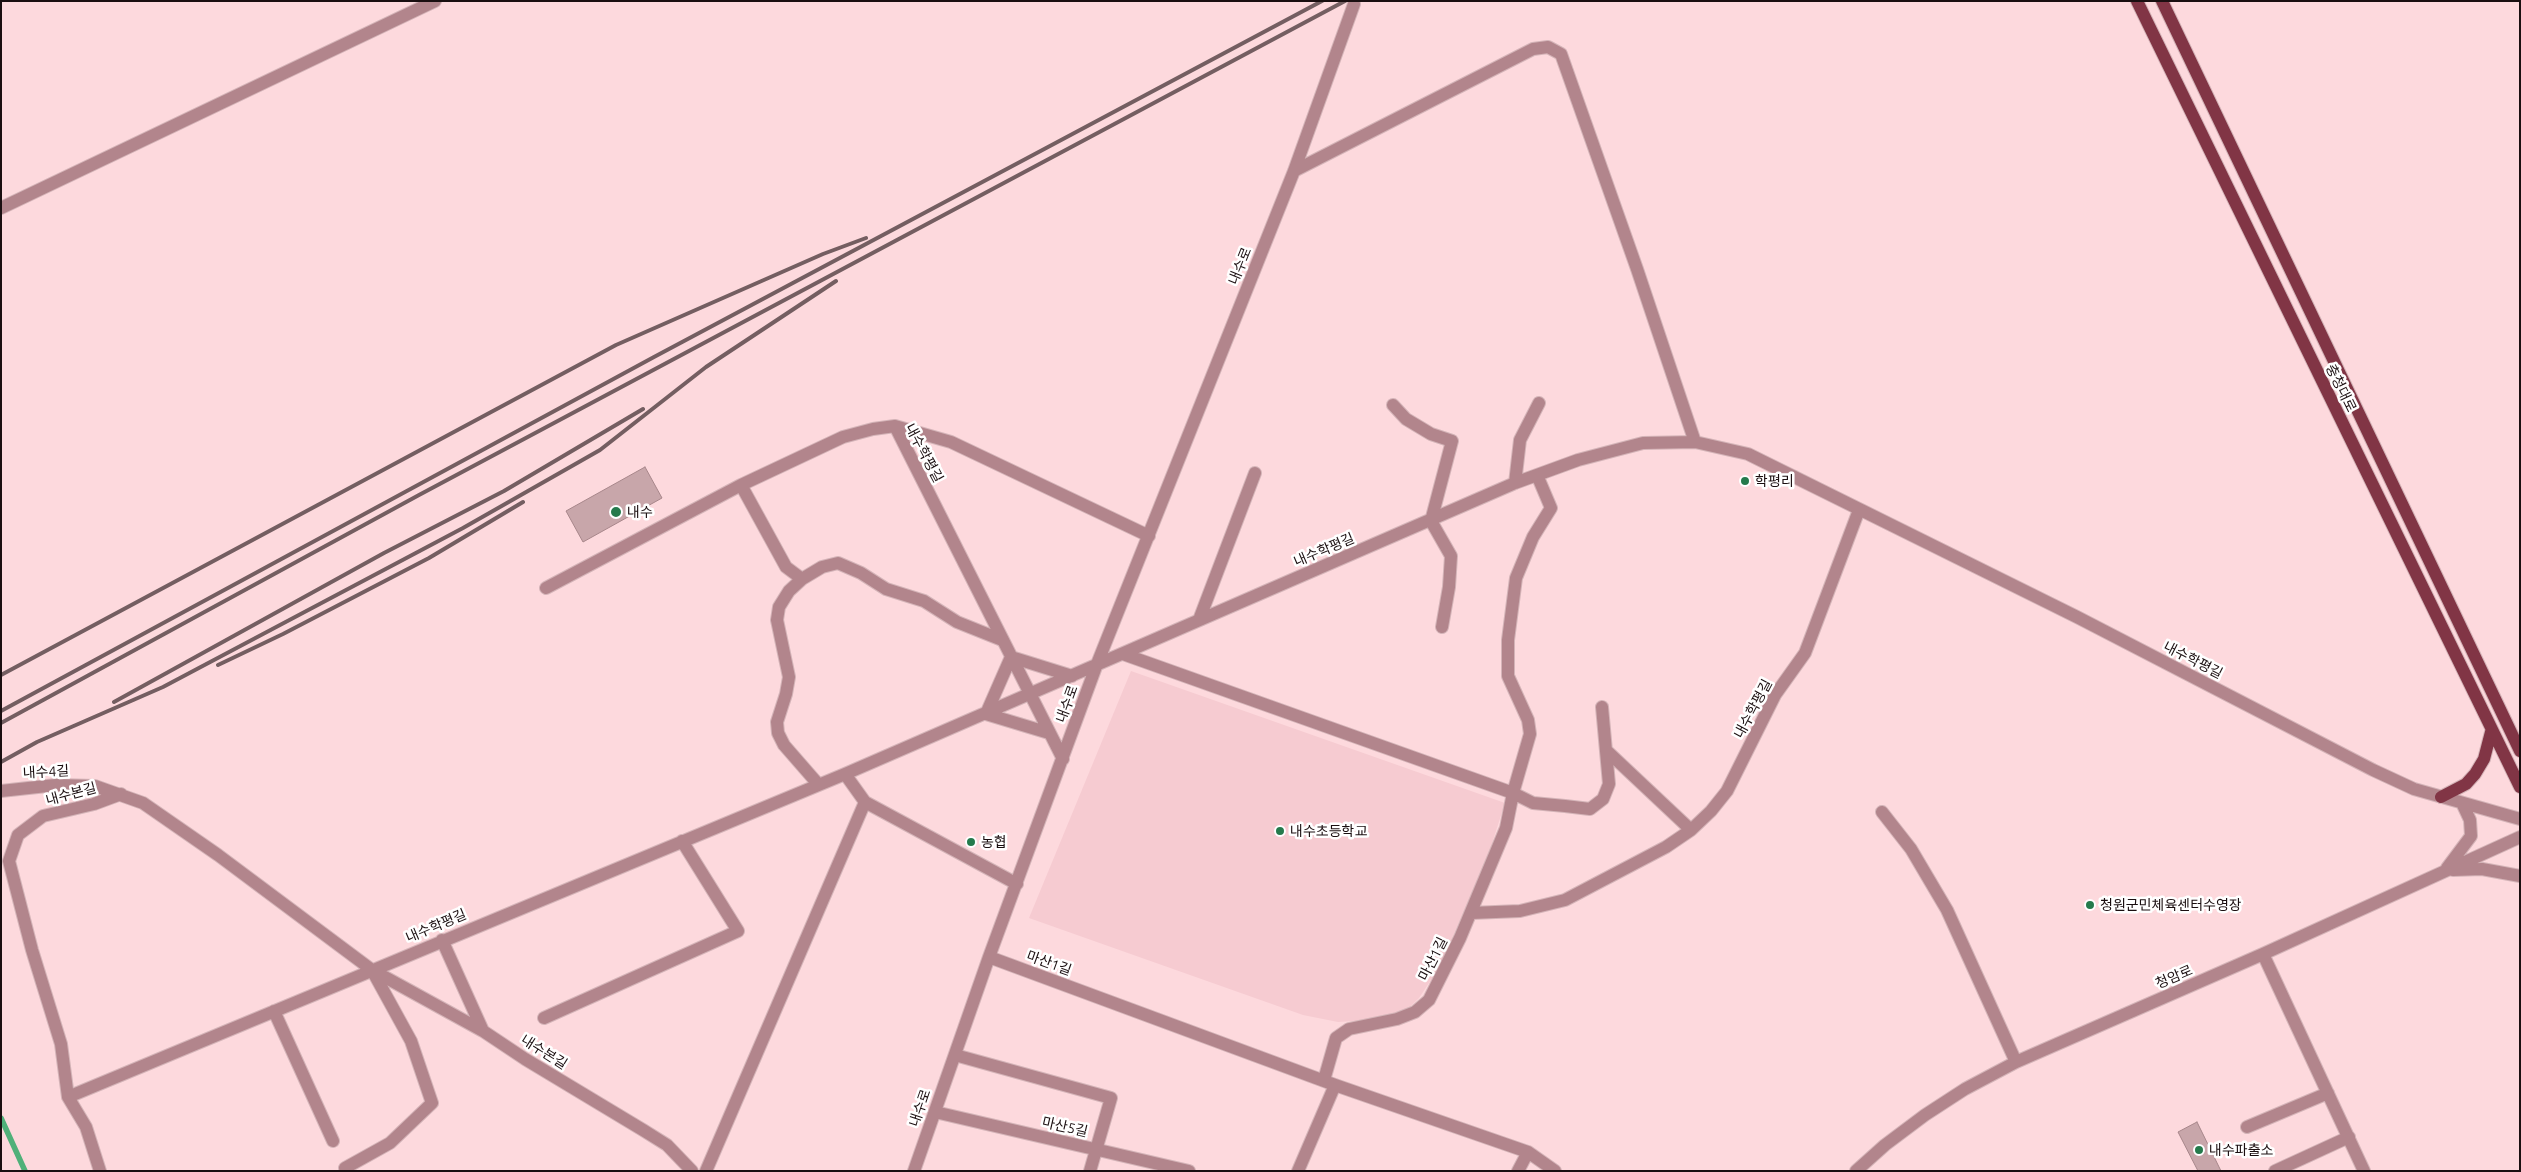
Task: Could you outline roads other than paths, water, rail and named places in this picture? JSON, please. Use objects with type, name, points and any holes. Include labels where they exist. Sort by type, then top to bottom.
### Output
[{"type":"main road","name":"충청대로","points":[[2137,1],[2491,732],[2520,788]]},
{"type":"main road","name":"충청대로","points":[[2162,1],[2520,751]]},
{"type":"main road","points":[[2441,796],[2466,784],[2476,774],[2484,759],[2491,732]]},
{"type":"street","points":[[1,208],[435,1]]},
{"type":"street","name":"내수로","points":[[914,1171],[989,956],[1097,664],[1294,171],[1354,4]]},
{"type":"street","points":[[1294,171],[1533,49],[1548,47],[1561,54],[1637,269],[1695,442]]},
{"type":"street","points":[[1515,484],[1520,440],[1539,403]]},
{"type":"street","points":[[1392,405],[1406,419],[1422,429],[1452,440],[1431,521],[1451,556],[1450,587],[1442,627]]},
{"type":"street","points":[[895,426],[951,442],[1149,536]]},
{"type":"street","name":"내수학평길","points":[[546,588],[741,486],[843,437],[872,428],[895,426],[1063,758]]},
{"type":"street","name":"내수학평길","points":[[68,1097],[845,774],[1537,474],[1636,444],[1695,442],[1748,454],[2078,617],[2373,770],[2414,788],[2520,820]]},
{"type":"street","points":[[1199,620],[1255,474]]},
{"type":"street","points":[[1513,793],[1525,758],[1530,734],[1528,720],[1508,676],[1508,640],[1516,578],[1533,536],[1551,508],[1537,474]]},
{"type":"street","points":[[741,486],[786,567],[802,579]]},
{"type":"street","name":"내수학평길","points":[[1471,913],[1520,911],[1565,900],[1666,847],[1691,830],[1711,811],[1727,791],[1774,695],[1805,653],[1859,510]]},
{"type":"street","points":[[818,784],[784,745],[778,727],[789,677],[777,620],[779,607],[789,591],[802,579],[822,567],[838,563],[861,573],[886,589],[924,601],[956,622],[1002,640]]},
{"type":"street","points":[[1123,654],[1513,793],[1533,803],[1590,809],[1604,799],[1609,784],[1602,707]]},
{"type":"street","points":[[1049,733],[986,714],[1011,658],[1072,676]]},
{"type":"street","points":[[1607,751],[1691,830]]},
{"type":"street","points":[[845,774],[866,802],[1017,884]]},
{"type":"street","name":"내수4길","points":[[1,790],[95,786],[121,794]]},
{"type":"street","name":"마산1길","points":[[1329,1082],[1336,1038],[1349,1029],[1396,1019],[1415,1012],[1429,1000],[1471,913],[1506,828],[1513,793]]},
{"type":"street","name":"내수본길","points":[[100,1171],[86,1127],[68,1097],[61,1044],[32,950],[9,861],[18,836],[43,816],[94,804],[121,794],[143,803],[218,854],[372,970],[483,1031],[525,1059],[667,1145],[692,1171]]},
{"type":"street","points":[[706,1171],[866,802]]},
{"type":"street","points":[[2446,870],[2471,836],[2470,820],[2462,804]]},
{"type":"street","points":[[1882,812],[1911,849],[1947,910],[2016,1062]]},
{"type":"street","name":"청암로","points":[[1856,1171],[1885,1145],[1925,1115],[1965,1089],[2016,1062],[2263,954],[2520,837]]},
{"type":"street","points":[[544,1018],[738,931],[682,841]]},
{"type":"street","points":[[2446,870],[2482,869],[2520,876]]},
{"type":"street","points":[[442,940],[483,1031]]},
{"type":"street","points":[[2263,954],[2364,1171]]},
{"type":"street","name":"마산1길","points":[[989,956],[1329,1082],[1528,1152],[1555,1171]]},
{"type":"street","name":"내수본길","points":[[345,1168],[390,1143],[432,1103],[411,1041],[372,970]]},
{"type":"street","points":[[274,1011],[333,1141]]},
{"type":"street","points":[[955,1055],[1111,1098],[1090,1171]]},
{"type":"street","points":[[1298,1171],[1329,1082]]},
{"type":"street","points":[[2247,1127],[2328,1092]]},
{"type":"street","name":"마산5길","points":[[935,1112],[1189,1171]]},
{"type":"street","points":[[2274,1171],[2349,1137]]},
{"type":"street","points":[[1518,1171],[1528,1152]]},
{"type":"waterway","points":[[1,1118],[25,1171]]},
{"type":"railway","points":[[1,711],[654,357],[1322,1]]},
{"type":"railway","points":[[1,723],[419,495],[1345,1]]},
{"type":"railway","points":[[1,675],[616,345],[823,254],[866,238]]},
{"type":"railway","points":[[1,762],[37,742],[163,687],[463,528],[600,450],[706,367],[836,281]]},
{"type":"railway","points":[[114,702],[384,553],[504,491],[643,409]]},
{"type":"railway","points":[[218,665],[283,634],[429,558],[523,502]]},
{"type":"place","name":"학평리","points":[[1745,481]]},
{"type":"place","name":"내수","points":[[616,512]]},
{"type":"place","name":"내수초등학교","points":[[1280,831]]},
{"type":"place","name":"농협","points":[[971,842]]},
{"type":"place","name":"청원군민체육센터수영장","points":[[2090,905]]},
{"type":"place","name":"내수파출소","points":[[2199,1150]]}]
